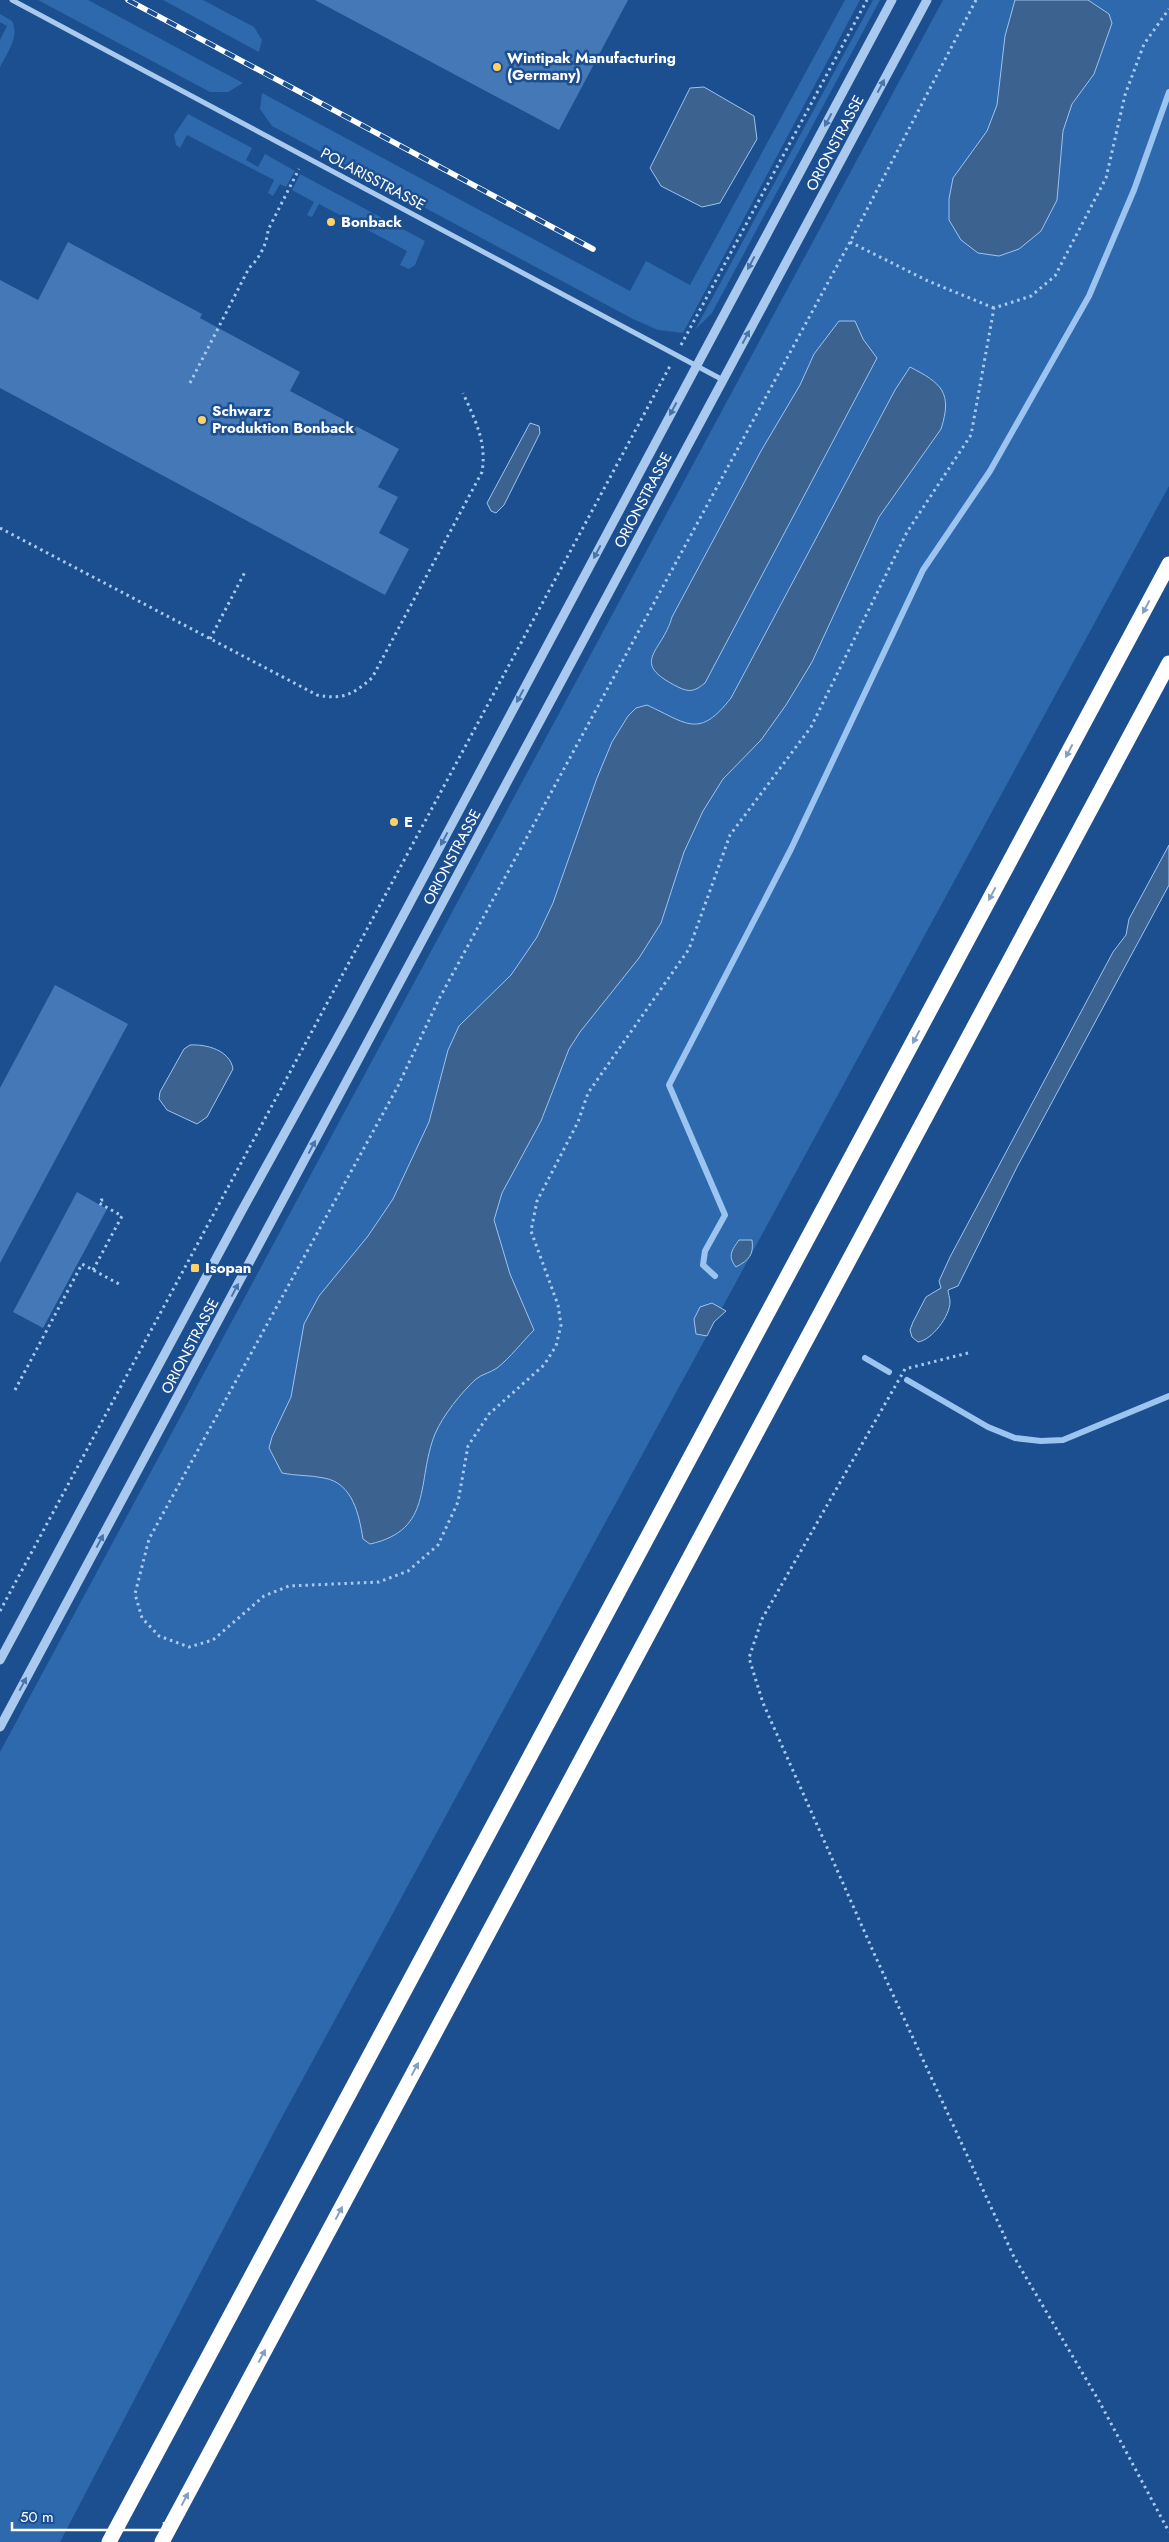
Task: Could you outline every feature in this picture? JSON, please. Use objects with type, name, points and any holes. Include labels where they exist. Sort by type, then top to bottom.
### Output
[{"type":"highway","points":[[109,2542],[1169,564]]},
{"type":"highway","points":[[162,2542],[1169,664]]},
{"type":"street","name":"POLARISSTRASSE","points":[[12,0],[723,380]]},
{"type":"street","name":"ORIONSTRASSE","points":[[0,1660],[240,1214],[350,1015],[892,0]]},
{"type":"street","name":"ORIONSTRASSE","points":[[0,1727],[927,0]]},
{"type":"path","points":[[0,1611],[867,0]]},
{"type":"path","points":[[976,0],[850,242],[440,999],[397,1088],[149,1539],[135,1594],[142,1618],[159,1636],[189,1647],[213,1640],[264,1596],[289,1586],[380,1582],[408,1571],[438,1545],[458,1502],[468,1446],[489,1414],[544,1365],[556,1346],[560,1325],[558,1306],[531,1231],[537,1201],[578,1122],[588,1093],[689,949],[730,835],[811,727],[907,532],[971,435],[994,308]]},
{"type":"path","points":[[850,242],[928,281],[994,308],[1031,296],[1055,276],[1106,178],[1125,95],[1144,44],[1169,9]]},
{"type":"path","points":[[190,383],[249,268],[261,252],[267,239],[268,230],[299,169]]},
{"type":"path","points":[[0,528],[317,695],[334,698],[348,696],[372,678],[482,472],[485,457],[482,437],[463,393]]},
{"type":"path","points":[[210,639],[245,572]]},
{"type":"path","points":[[93,1270],[122,1216],[99,1203],[101,1200],[105,1200]]},
{"type":"path","points":[[15,1390],[81,1263],[119,1284]]},
{"type":"path","points":[[968,1353],[905,1369],[762,1619],[749,1658],[764,1703],[873,1951],[1014,2257],[1099,2401],[1169,2532]]},
{"type":"shaded area","points":[[38,0],[88,0],[243,83],[228,92],[210,92]]},
{"type":"shaded area","points":[[163,0],[203,0],[254,27],[262,40],[259,52]]},
{"type":"shaded area","points":[[845,0],[860,0],[683,333],[658,330],[633,319],[272,126],[260,109],[262,93],[630,291],[646,261],[690,285]]},
{"type":"shaded area","points":[[873,0],[880,0],[712,313],[695,330]]},
{"type":"shaded area","points":[[943,0],[1169,0],[1169,486],[275,2130],[60,2542],[0,2542],[0,1752]]},
{"type":"shaded area","points":[[1015,0],[1088,0],[1109,14],[1112,23],[1094,74],[1072,104],[1063,131],[1057,200],[1041,231],[1019,249],[999,256],[978,253],[961,240],[949,220],[949,199],[953,178],[987,131],[997,105],[1005,36]]},
{"type":"shaded area","points":[[0,14],[12,21],[14,39],[0,67],[0,40],[7,26],[0,22]]},
{"type":"shaded area","points":[[704,87],[754,116],[757,139],[720,203],[702,207],[661,186],[650,168],[690,88]]},
{"type":"shaded area","points":[[188,114],[252,148],[246,160],[258,167],[265,154],[295,171],[286,187],[280,184],[273,196],[268,193],[274,180],[187,135],[180,148],[176,145],[174,135]]},
{"type":"shaded area","points":[[300,174],[425,241],[415,265],[409,269],[400,265],[407,251],[319,204],[312,217],[307,215],[314,202],[292,190]]},
{"type":"shaded area","points":[[839,321],[855,321],[863,339],[877,358],[705,683],[692,690],[682,689],[655,671],[651,663],[652,656],[761,451],[800,385],[814,354]]},
{"type":"shaded area","points":[[910,367],[930,378],[942,390],[946,406],[941,429],[879,517],[812,662],[786,705],[761,740],[723,779],[703,811],[684,852],[661,923],[639,958],[580,1032],[569,1049],[541,1121],[502,1193],[494,1220],[510,1274],[534,1330],[502,1364],[476,1379],[453,1405],[435,1434],[414,1515],[404,1528],[390,1537],[370,1544],[363,1539],[357,1510],[342,1486],[324,1478],[282,1473],[269,1448],[272,1437],[291,1397],[304,1324],[319,1296],[368,1236],[393,1199],[429,1122],[448,1050],[459,1026],[511,975],[537,937],[553,903],[597,778],[612,742],[628,716],[636,708],[647,705],[683,722],[701,723],[720,711],[731,698],[895,390]]},
{"type":"shaded area","points":[[530,423],[539,426],[540,433],[504,505],[496,513],[491,511],[487,503]]},
{"type":"shaded area","points":[[1169,845],[1169,885],[1017,1167],[958,1286],[948,1290],[949,1308],[944,1320],[929,1337],[918,1342],[912,1337],[910,1330],[913,1322],[926,1297],[941,1288],[939,1281],[950,1257],[1113,952],[1126,935],[1129,919]]},
{"type":"shaded area","points":[[190,1045],[210,1047],[222,1053],[231,1062],[233,1069],[207,1117],[197,1124],[167,1110],[159,1099],[160,1092],[184,1049]]},
{"type":"shaded area","points":[[739,1240],[752,1240],[752,1250],[750,1256],[736,1267],[731,1256]]},
{"type":"shaded area","points":[[712,1303],[726,1311],[714,1322],[707,1336],[696,1334],[694,1319],[700,1307]]},
{"type":"building","name":"Wintipak Manufacturing (Germany)","points":[[315,0],[628,0],[559,130]]},
{"type":"building","name":"Schwarz Produktion Bonback","points":[[68,242],[202,314],[200,318],[300,372],[290,391],[399,449],[378,487],[398,497],[379,533],[409,549],[385,595],[0,388],[0,280],[38,300]]},
{"type":"building","points":[[55,985],[128,1024],[0,1263],[0,1088]]},
{"type":"building","points":[[77,1192],[107,1209],[43,1328],[13,1312]]},
{"type":"waterway","points":[[715,1276],[703,1265],[705,1251],[725,1215],[669,1085],[791,849],[923,570],[990,471],[1089,296],[1134,190],[1169,92]]},
{"type":"waterway","points":[[865,1358],[889,1372]]},
{"type":"waterway","points":[[907,1380],[988,1427],[1015,1438],[1041,1441],[1063,1440],[1169,1396]]},
{"type":"railway","points":[[128,0],[593,249]]},
{"type":"place","name":"Wintipak Manufacturing (Germany)","points":[[497,67]]},
{"type":"place","name":"Bonback","points":[[331,222]]},
{"type":"place","name":"Schwarz Produktion Bonback","points":[[202,420]]},
{"type":"place","name":"E","points":[[394,822]]},
{"type":"place","name":"Isopan","points":[[195,1268]]}]
